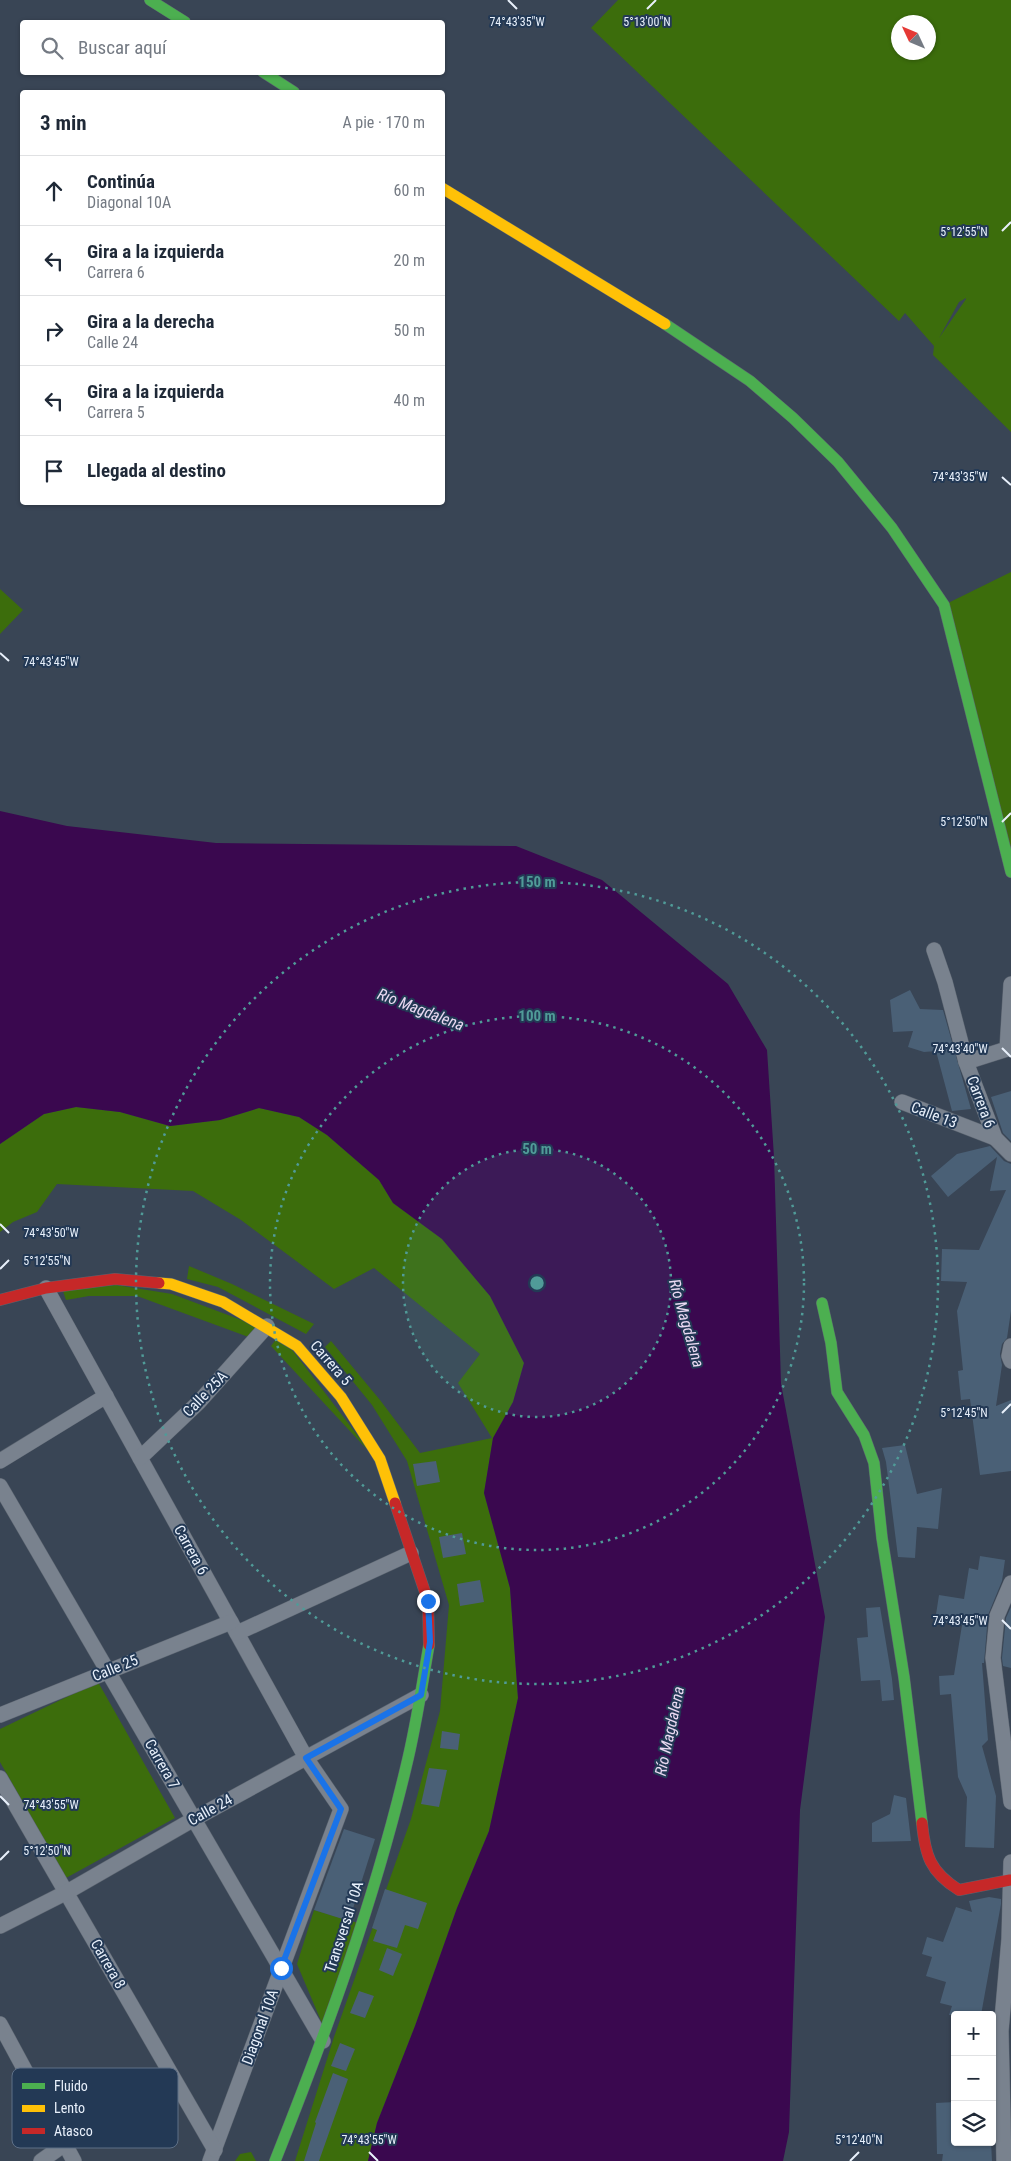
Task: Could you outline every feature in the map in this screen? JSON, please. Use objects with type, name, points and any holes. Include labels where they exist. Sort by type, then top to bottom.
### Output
[{"type":"street","points":[[150,0],[182,20]]},
{"type":"street","points":[[268,75],[291,90]]},
{"type":"street","points":[[445,190],[689,338],[720,359],[750,381],[794,418],[844,470],[892,528],[944,605],[1011,872]]},
{"type":"street","points":[[934,950],[945,982],[966,1062]]},
{"type":"street","name":"Carrera 6","points":[[1011,984],[1007,1049],[966,1062],[995,1138],[1011,1154]]},
{"type":"street","name":"Calle 13","points":[[902,1102],[995,1138]]},
{"type":"street","name":"Carrera 5","points":[[0,1300],[46,1288],[115,1279],[171,1284],[223,1302],[267,1326],[296,1346],[342,1397],[380,1459],[410,1553],[428,1601],[430,1642],[421,1695]]},
{"type":"street","name":"Carrera 6","points":[[46,1288],[306,1758],[341,1809]]},
{"type":"street","points":[[822,1303],[831,1343],[837,1392],[864,1435],[874,1463],[882,1538],[904,1677],[925,1852],[933,1868],[944,1881],[959,1890],[1010,1880]]},
{"type":"street","name":"Calle 25A","points":[[140,1458],[199,1402],[267,1326]]},
{"type":"street","points":[[1011,1346],[1009,1356],[1011,1361]]},
{"type":"street","points":[[0,1461],[106,1396]]},
{"type":"street","name":"Carrera 7","points":[[0,1486],[323,2041]]},
{"type":"street","name":"Calle 25","points":[[0,1714],[107,1670],[234,1628],[410,1553]]},
{"type":"street","points":[[1011,1583],[997,1616],[994,1658],[1011,1802]]},
{"type":"street","name":"Calle 24","points":[[0,1926],[67,1892],[194,1819],[421,1695]]},
{"type":"street","name":"Transversal 10A","points":[[275,2161],[323,2041],[388,1839],[421,1695]]},
{"type":"street","name":"Carrera 8","points":[[0,1778],[67,1892],[164,2068]]},
{"type":"street","name":"Diagonal 10A","points":[[212,2156],[341,1809]]},
{"type":"street","points":[[1004,2161],[1011,1862]]},
{"type":"street","points":[[0,2024],[24,2068]]},
{"type":"street","name":"Carrera 8","points":[[178,2094],[212,2156]]},
{"type":"street","points":[[41,2161],[59,2148]]},
{"type":"street","points":[[67,2148],[74,2161]]},
{"type":"green space","points":[[618,0],[1011,0],[1011,432],[933,355],[934,346],[905,313],[899,321],[591,28]],"holes":[[[966,299],[939,338],[959,302]]]},
{"type":"green space","points":[[1011,572],[1011,872],[944,605]]},
{"type":"green space","points":[[0,589],[23,610],[0,634]]},
{"type":"green space","points":[[76,1107],[120,1112],[170,1126],[220,1120],[259,1108],[299,1117],[327,1135],[379,1180],[393,1203],[442,1239],[490,1296],[524,1363],[513,1402],[493,1438],[484,1493],[510,1588],[518,1698],[489,1831],[457,1908],[415,2026],[377,2123],[368,2161],[295,2161],[334,2037],[411,1819],[440,1711],[449,1605],[407,1461],[372,1405],[325,1347],[331,1341],[380,1400],[420,1453],[492,1438],[458,1383],[480,1354],[374,1268],[334,1289],[241,1220],[193,1191],[57,1184],[37,1212],[13,1222],[0,1232],[0,1144],[44,1114]]},
{"type":"green space","points":[[189,1266],[232,1284],[314,1324],[306,1334],[218,1287],[187,1279]]},
{"type":"green space","points":[[116,1285],[172,1294],[263,1328],[254,1339],[137,1296],[89,1296],[66,1300],[63,1291]]},
{"type":"green space","points":[[280,1334],[374,1457],[271,1346]]},
{"type":"green space","points":[[98,1682],[175,1818],[66,1878],[0,1762],[0,1729]]},
{"type":"green space","points":[[314,1910],[358,1923],[324,2028],[297,1964]]},
{"type":"green space","points":[[251,2152],[256,2161],[235,2161],[240,2154]]},
{"type":"water","name":"Río Magdalena","points":[[0,811],[67,826],[216,843],[516,846],[602,880],[728,984],[767,1050],[774,1157],[781,1384],[825,1617],[800,1810],[789,2132],[783,2161],[368,2161],[377,2123],[415,2026],[457,1908],[489,1831],[518,1698],[510,1588],[484,1493],[493,1438],[513,1402],[524,1363],[490,1296],[442,1239],[393,1203],[379,1180],[327,1135],[299,1117],[259,1108],[220,1120],[170,1126],[120,1112],[76,1107],[44,1114],[0,1144]]},
{"type":"building","points":[[910,990],[920,1009],[943,1010],[971,1109],[952,1111],[936,1051],[924,1052],[908,1047],[913,1031],[893,1032],[890,1000]]},
{"type":"building","points":[[1011,1091],[1011,1141],[1003,1133],[991,1097]]},
{"type":"building","points":[[990,1146],[1004,1161],[1011,1164],[1011,1311],[1007,1338],[1002,1344],[1000,1354],[1002,1365],[996,1406],[1011,1400],[1011,1471],[980,1475],[970,1399],[961,1400],[958,1371],[963,1370],[957,1311],[967,1282],[941,1281],[942,1249],[979,1250],[1006,1190],[990,1191],[997,1157],[948,1197],[931,1176],[957,1154]]},
{"type":"building","points":[[905,1445],[917,1494],[942,1488],[938,1529],[917,1527],[915,1558],[898,1557],[886,1462],[882,1448]]},
{"type":"building","points":[[436,1461],[440,1482],[417,1486],[413,1464]]},
{"type":"building","points":[[462,1533],[466,1554],[443,1558],[439,1537]]},
{"type":"building","points":[[980,1556],[1005,1560],[1002,1581],[988,1615],[984,1663],[982,1663],[988,1740],[982,1746],[996,1796],[994,1848],[965,1847],[967,1797],[958,1777],[951,1694],[940,1695],[939,1676],[954,1675],[962,1625],[935,1621],[939,1595],[964,1599],[969,1568],[978,1570]]},
{"type":"building","points":[[480,1580],[484,1602],[460,1606],[457,1584]]},
{"type":"building","points":[[880,1607],[894,1700],[882,1701],[880,1680],[861,1681],[857,1638],[868,1637],[866,1608]]},
{"type":"building","points":[[1011,1607],[1011,1668],[1003,1666],[1002,1658],[1006,1618]]},
{"type":"building","points":[[442,1731],[460,1734],[458,1750],[440,1748]]},
{"type":"building","points":[[429,1768],[447,1770],[439,1807],[421,1804]]},
{"type":"building","points":[[894,1795],[906,1798],[911,1841],[872,1842],[872,1823],[890,1814]]},
{"type":"building","points":[[344,1829],[375,1839],[349,1921],[314,1910]]},
{"type":"building","points":[[385,1889],[427,1903],[418,1929],[405,1925],[397,1948],[373,1941],[377,1930],[372,1928]]},
{"type":"building","points":[[989,1897],[1001,1899],[1001,1904],[982,2011],[951,2011],[951,2015],[949,2015],[952,2006],[940,2003],[946,1982],[926,1976],[932,1957],[922,1954],[927,1937],[943,1942],[956,1907],[972,1912],[969,1901]]},
{"type":"building","points":[[387,1948],[402,1954],[393,1976],[379,1970]]},
{"type":"building","points":[[359,1991],[374,1996],[365,2018],[350,2013]]},
{"type":"building","points":[[340,2043],[355,2049],[346,2071],[331,2066]]},
{"type":"building","points":[[333,2073],[348,2079],[319,2161],[304,2161],[315,2122]]},
{"type":"building","points":[[951,2102],[951,2146],[991,2146],[992,2161],[942,2161],[943,2154],[937,2154],[936,2103]]},
{"type":"traffic: fast","points":[[150,0],[182,20]]},
{"type":"traffic: fast","points":[[268,75],[291,90]]},
{"type":"traffic: fast","points":[[665,324],[750,381],[793,418],[838,462],[892,528],[944,605],[1011,872]]},
{"type":"traffic: fast","points":[[822,1303],[831,1343],[837,1392],[864,1435],[874,1463],[882,1538],[904,1677],[922,1823]]},
{"type":"traffic: fast","points":[[275,2161],[348,1967],[379,1868],[410,1752],[429,1645]]},
{"type":"traffic: slow","points":[[445,190],[665,324]]},
{"type":"traffic: slow","points":[[159,1283],[171,1284],[223,1302],[297,1346],[341,1397],[380,1459],[395,1503]]},
{"type":"traffic: jam","points":[[0,1300],[46,1288],[115,1279],[159,1283]]},
{"type":"traffic: jam","points":[[395,1503],[428,1601],[429,1645]]},
{"type":"traffic: jam","points":[[922,1823],[927,1854],[931,1862],[941,1876],[959,1890],[1010,1880]]},
{"type":"route","points":[[281,1968],[341,1809],[306,1758],[421,1695],[430,1642],[428,1601]]}]
